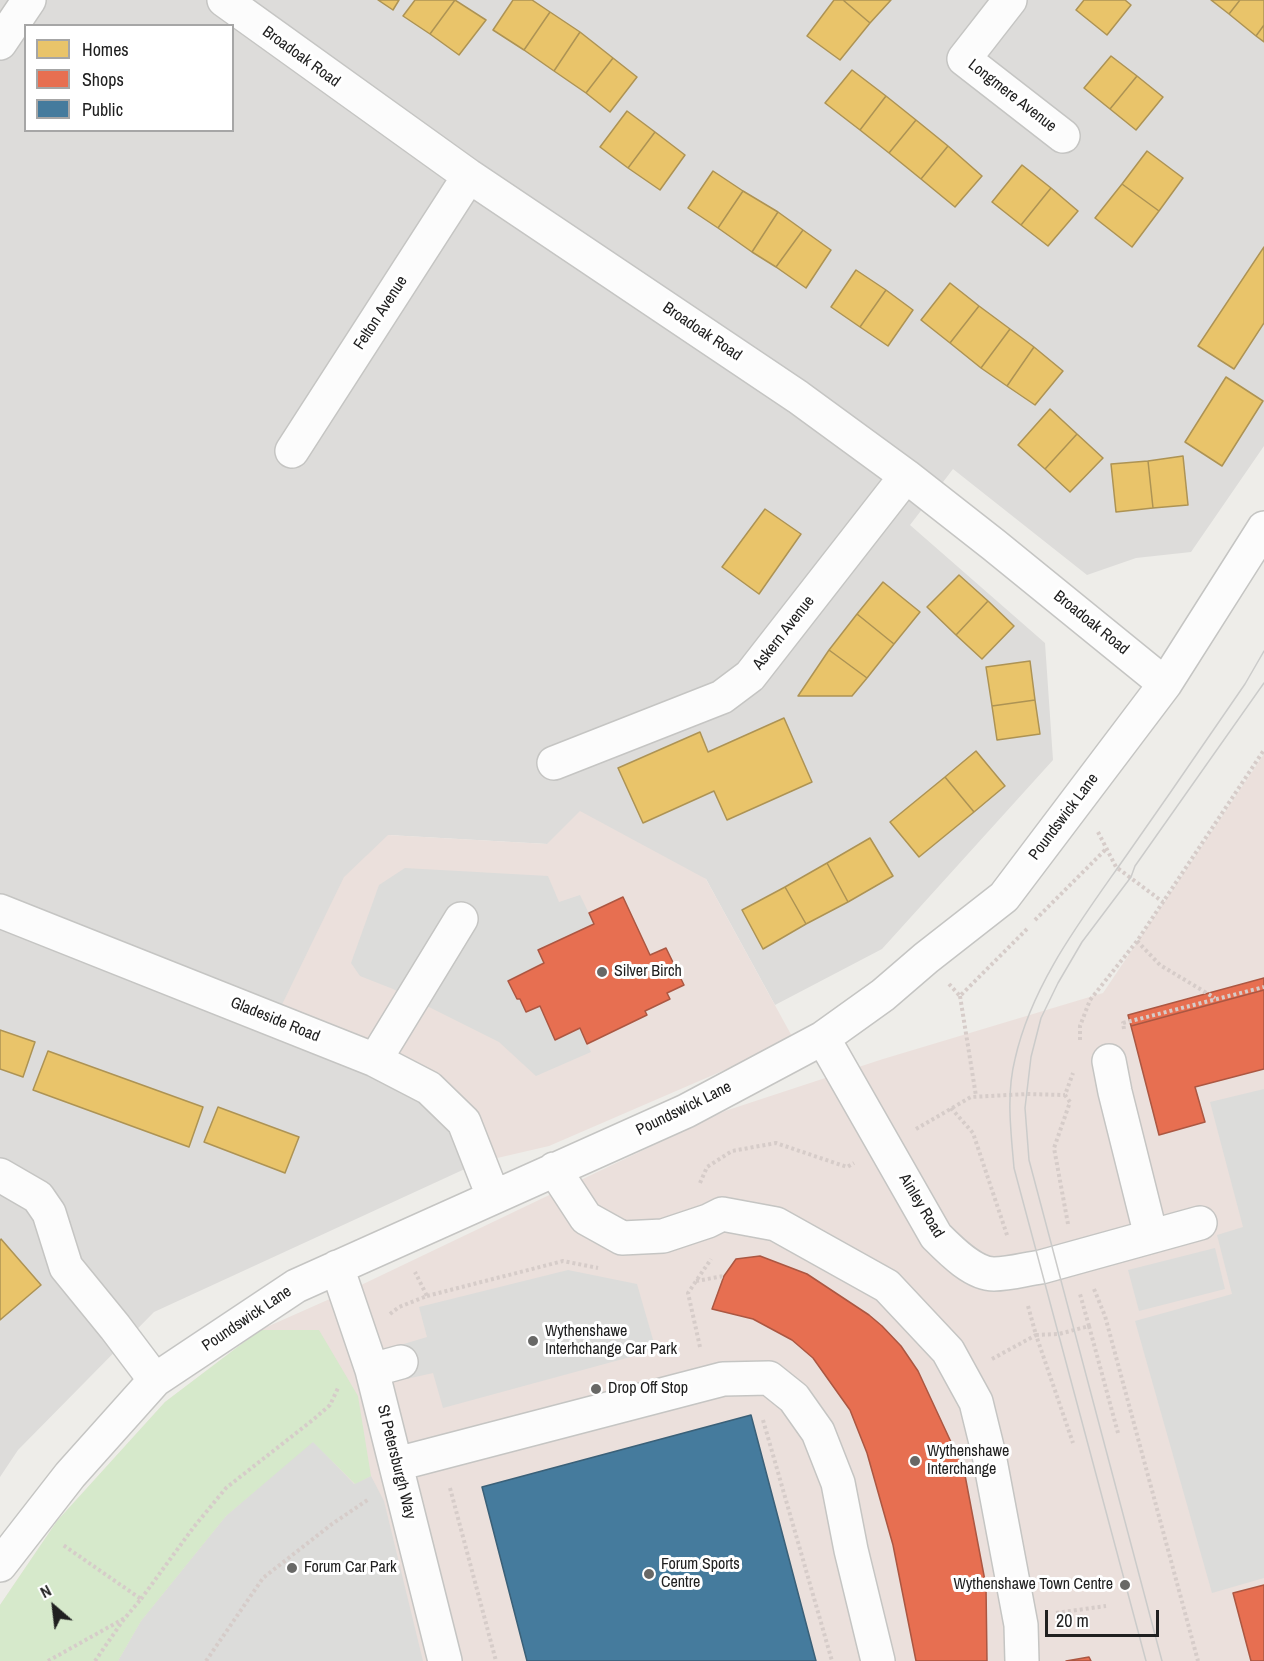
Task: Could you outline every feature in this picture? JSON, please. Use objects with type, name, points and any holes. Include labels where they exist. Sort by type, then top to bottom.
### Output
[{"type":"street","points":[[0,43],[29,0]]},
{"type":"street","name":"Broadoak Road","points":[[224,0],[469,176],[788,390],[906,476],[1165,684]]},
{"type":"street","name":"Longmere Avenue","points":[[1010,0],[964,59],[1063,136]]},
{"type":"street","name":"Felton Avenue","points":[[292,451],[469,176]]},
{"type":"street","name":"Askern Avenue","points":[[554,763],[722,697],[750,676],[906,476]]},
{"type":"street","name":"Poundswick Lane","points":[[0,1566],[70,1475],[155,1380],[296,1286],[686,1111],[823,1038],[883,995],[1004,897],[1165,684],[1264,528]]},
{"type":"street","name":"Gladeside Road","points":[[0,911],[375,1060],[429,1088],[464,1122],[494,1196]]},
{"type":"street","points":[[375,1060],[461,919]]},
{"type":"street","name":"Ainley Road","points":[[823,1038],[936,1236],[961,1262],[992,1274],[1019,1271],[1200,1223]]},
{"type":"street","points":[[1109,1061],[1116,1099],[1151,1236]]},
{"type":"street","points":[[554,1169],[586,1218],[622,1238],[663,1236],[722,1214],[776,1224],[887,1286],[948,1351],[976,1402],[1020,1625],[1022,1661]]},
{"type":"street","points":[[0,1175],[38,1197],[49,1213],[66,1267],[155,1380]]},
{"type":"street","name":"St Petersburgh Way","points":[[337,1267],[362,1337],[387,1366],[399,1472],[445,1661]]},
{"type":"street","points":[[399,1472],[723,1379],[769,1378],[794,1398],[818,1432],[838,1483],[850,1550],[878,1661]]},
{"type":"path","points":[[1080,1045],[1080,1026],[1089,1000],[1137,941],[1264,750]]},
{"type":"path","points":[[1079,798],[1116,867],[1163,902]]},
{"type":"path","points":[[1137,941],[1160,965],[1215,999]]},
{"type":"path","points":[[1125,1033],[1123,1023],[1264,987]]},
{"type":"path","points":[[960,996],[976,1096]]},
{"type":"path","points":[[1070,1102],[1065,1095],[1076,1065]]},
{"type":"path","points":[[1070,1102],[1116,1099]]},
{"type":"path","points":[[1070,1102],[1054,1148],[1089,1326],[1118,1433]]},
{"type":"path","points":[[951,1108],[973,1133],[1019,1271],[1036,1335],[1073,1443]]},
{"type":"path","points":[[399,1239],[427,1296]]},
{"type":"path","points":[[702,1259],[713,1256],[688,1293],[708,1383]]},
{"type":"path","points":[[1076,1257],[1105,1316],[1198,1661]]},
{"type":"path","points":[[95,1661],[193,1528],[226,1488],[330,1405],[348,1367],[348,1358],[362,1337],[399,1306],[427,1296],[563,1261],[603,1269]]},
{"type":"path","points":[[696,1281],[724,1276]]},
{"type":"path","points":[[961,1374],[1036,1335],[1059,1334],[1089,1326]]},
{"type":"path","points":[[761,1413],[832,1661]]},
{"type":"path","points":[[206,1661],[263,1578],[399,1472]]},
{"type":"path","points":[[448,1483],[496,1661]]},
{"type":"path","points":[[32,1524],[141,1599]]},
{"type":"path","points":[[48,1661],[125,1618]]},
{"type":"shaded area","points":[[0,0],[1264,0],[1264,446],[1191,552],[1136,558],[1087,575],[953,469],[910,525],[1045,643],[1053,760],[882,949],[775,1005],[706,879],[547,844],[388,835],[429,1088],[480,1162],[154,1312],[18,1450],[0,1477]]},
{"type":"shaded area","points":[[1264,754],[1264,1661],[0,1661],[0,1605],[57,1521],[165,1402],[260,1330],[359,1286],[725,1111],[883,1059],[1103,993]]},
{"type":"shaded area","points":[[580,811],[706,879],[794,1040],[549,1146],[480,1162],[464,1122],[274,1021],[344,877],[388,835],[547,844]]},
{"type":"shaded area","points":[[405,868],[548,876],[559,902],[580,895],[594,924],[539,950],[544,963],[508,981],[517,999],[540,1006],[555,1040],[580,1028],[591,1052],[536,1076],[499,1042],[393,989],[360,976],[351,963],[379,885]]},
{"type":"shaded area","points":[[1264,1089],[1264,1578],[1212,1593],[1135,1321],[1232,1294],[1217,1235],[1243,1227],[1210,1102]]},
{"type":"shaded area","points":[[1215,1248],[1225,1289],[1139,1311],[1128,1270]]},
{"type":"shaded area","name":"Wythenshawe Interhchange Car Park","points":[[568,1270],[637,1284],[656,1350],[443,1408],[433,1373],[406,1379],[397,1346],[427,1337],[419,1307]]},
{"type":"shaded area","name":"Forum Car Park","points":[[313,1441],[354,1484],[371,1476],[384,1501],[423,1661],[118,1661],[141,1621],[226,1516]]},
{"type":"green space","points":[[260,1330],[319,1330],[358,1396],[371,1476],[355,1484],[313,1442],[226,1516],[141,1621],[118,1661],[0,1661],[0,1605],[57,1521],[165,1402]]},
{"type":"building: Homes","points":[[378,0],[399,0],[393,10]]},
{"type":"building: Homes","points":[[415,0],[455,0],[430,34],[403,16]]},
{"type":"building: Homes","points":[[455,0],[486,20],[459,55],[430,34]]},
{"type":"building: Homes","points":[[513,0],[532,0],[550,12],[524,50],[493,30]]},
{"type":"building: Homes","points":[[834,0],[843,0],[870,23],[840,60],[807,36]]},
{"type":"building: Homes","points":[[843,0],[891,0],[870,23]]},
{"type":"building: Homes","points":[[1084,0],[1125,0],[1131,5],[1107,35],[1076,10]]},
{"type":"building: Homes","points":[[1211,0],[1240,0],[1229,14]]},
{"type":"building: Homes","points":[[1240,0],[1264,0],[1264,25],[1256,36],[1229,14]]},
{"type":"building: Homes","points":[[550,12],[580,32],[554,71],[524,50]]},
{"type":"building: Homes","points":[[1264,25],[1264,42],[1256,36]]},
{"type":"building: Homes","points":[[580,32],[613,58],[586,93],[554,71]]},
{"type":"building: Homes","points":[[1111,56],[1137,76],[1110,109],[1084,88]]},
{"type":"building: Homes","points":[[613,58],[637,77],[610,112],[586,93]]},
{"type":"building: Homes","points":[[852,70],[886,96],[860,130],[825,103]]},
{"type":"building: Homes","points":[[1137,76],[1163,97],[1136,130],[1110,109]]},
{"type":"building: Homes","points":[[886,96],[916,120],[889,153],[860,130]]},
{"type":"building: Homes","points":[[627,111],[655,132],[628,168],[600,147]]},
{"type":"building: Homes","points":[[916,120],[948,146],[921,179],[889,153]]},
{"type":"building: Homes","points":[[655,132],[685,155],[660,190],[628,168]]},
{"type":"building: Homes","points":[[948,146],[982,176],[955,207],[921,179]]},
{"type":"building: Homes","points":[[1147,151],[1183,178],[1159,211],[1122,184]]},
{"type":"building: Homes","points":[[1022,165],[1051,188],[1021,225],[992,202]]},
{"type":"building: Homes","points":[[713,171],[743,191],[718,228],[688,208]]},
{"type":"building: Homes","points":[[1122,184],[1159,211],[1132,247],[1095,218]]},
{"type":"building: Homes","points":[[1051,188],[1078,211],[1048,246],[1021,225]]},
{"type":"building: Homes","points":[[743,191],[778,212],[752,252],[718,228]]},
{"type":"building: Homes","points":[[778,212],[803,230],[776,267],[752,252]]},
{"type":"building: Homes","points":[[803,230],[831,250],[806,288],[776,267]]},
{"type":"building: Homes","points":[[1264,247],[1264,323],[1234,369],[1198,346]]},
{"type":"building: Homes","points":[[856,270],[886,290],[860,327],[831,307]]},
{"type":"building: Homes","points":[[950,283],[979,306],[950,343],[921,320]]},
{"type":"building: Homes","points":[[886,290],[913,310],[888,346],[860,327]]},
{"type":"building: Homes","points":[[979,306],[1010,329],[981,368],[950,343]]},
{"type":"building: Homes","points":[[1010,329],[1034,347],[1007,386],[981,368]]},
{"type":"building: Homes","points":[[1034,347],[1063,371],[1035,405],[1007,386]]},
{"type":"building: Homes","points":[[1226,377],[1263,401],[1222,466],[1185,442]]},
{"type":"building: Homes","points":[[1050,409],[1077,434],[1045,469],[1018,445]]},
{"type":"building: Homes","points":[[1077,434],[1103,458],[1070,492],[1045,469]]},
{"type":"building: Homes","points":[[1183,456],[1188,505],[1153,508],[1148,461]]},
{"type":"building: Homes","points":[[1148,461],[1153,508],[1116,512],[1111,464]]},
{"type":"building: Homes","points":[[765,509],[801,534],[759,594],[722,567]]},
{"type":"building: Homes","points":[[959,575],[988,601],[956,635],[927,607]]},
{"type":"building: Homes","points":[[883,582],[920,612],[894,644],[857,614]]},
{"type":"building: Homes","points":[[988,601],[1014,626],[982,659],[956,635]]},
{"type":"building: Homes","points":[[857,614],[894,644],[867,678],[829,650]]},
{"type":"building: Homes","points":[[829,650],[867,678],[852,696],[798,696]]},
{"type":"building: Homes","points":[[1030,661],[1035,700],[992,706],[986,667]]},
{"type":"building: Homes","points":[[1035,700],[1040,734],[997,740],[992,706]]},
{"type":"building: Homes","points":[[784,718],[812,782],[727,820],[714,791],[643,823],[618,768],[700,732],[708,752]]},
{"type":"building: Homes","points":[[976,751],[1005,786],[974,812],[945,777]]},
{"type":"building: Homes","points":[[945,777],[974,812],[919,857],[890,822]]},
{"type":"building: Homes","points":[[870,838],[893,876],[848,902],[827,863]]},
{"type":"building: Homes","points":[[827,863],[848,902],[806,924],[785,887]]},
{"type":"building: Homes","points":[[785,887],[806,924],[763,949],[742,910]]},
{"type":"building: Homes","points":[[0,1030],[35,1042],[23,1077],[0,1069]]},
{"type":"building: Homes","points":[[48,1051],[203,1107],[189,1147],[33,1090]]},
{"type":"building: Homes","points":[[218,1107],[299,1137],[285,1173],[204,1142]]},
{"type":"building: Homes","points":[[1,1239],[41,1285],[0,1320],[0,1241]]},
{"type":"building: Shops","name":"Silver Birch","points":[[623,897],[650,955],[666,948],[684,985],[667,993],[670,999],[645,1011],[647,1015],[587,1044],[580,1028],[555,1040],[540,1006],[526,1012],[508,981],[544,963],[538,950],[594,924],[589,913]]},
{"type":"building: Shops","points":[[1264,978],[1264,990],[1131,1026],[1128,1015]]},
{"type":"building: Shops","points":[[1264,990],[1264,1069],[1195,1087],[1205,1122],[1159,1135],[1131,1026]]},
{"type":"building: Shops","name":"Wythenshawe Interchange","points":[[760,1256],[807,1274],[869,1315],[901,1346],[918,1371],[964,1470],[986,1586],[987,1661],[916,1661],[893,1545],[867,1453],[850,1410],[813,1358],[792,1340],[753,1319],[712,1309],[724,1276],[736,1259]]},
{"type":"building: Shops","points":[[1264,1585],[1264,1661],[1251,1661],[1233,1593]]},
{"type":"building: Shops","points":[[1089,1657],[1091,1661],[1066,1661]]},
{"type":"building: Public","name":"Forum Sports Centre","points":[[751,1415],[816,1661],[527,1661],[482,1487]]},
{"type":"tram line","points":[[1146,1661],[1014,1168],[1010,1114],[1012,1073],[1033,1004],[1060,953],[1245,684],[1264,651]]},
{"type":"tram line","points":[[1162,1661],[1029,1160],[1025,1108],[1031,1057],[1041,1018],[1058,983],[1082,942],[1131,877],[1135,866],[1264,683]]},
{"type":"place","name":"Silver Birch","points":[[602,972]]},
{"type":"place","name":"Wythenshawe Interhchange Car Park","points":[[533,1341]]},
{"type":"place","name":"Drop Off Stop","points":[[596,1389]]},
{"type":"place","name":"Wythenshawe Interchange","points":[[915,1461]]},
{"type":"place","name":"Forum Car Park","points":[[292,1568]]},
{"type":"place","name":"Forum Sports Centre","points":[[649,1574]]},
{"type":"place","name":"Wythenshawe Town Centre","points":[[1125,1585]]}]
